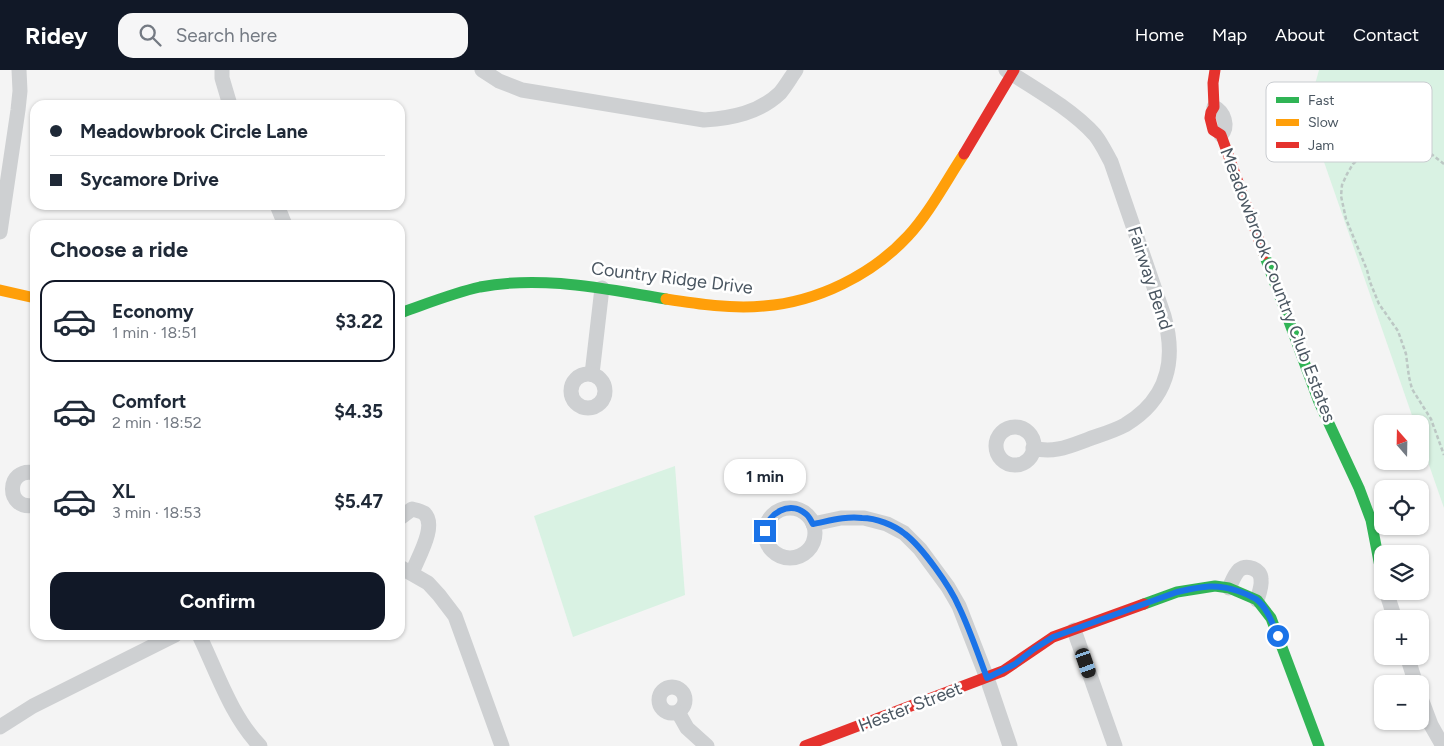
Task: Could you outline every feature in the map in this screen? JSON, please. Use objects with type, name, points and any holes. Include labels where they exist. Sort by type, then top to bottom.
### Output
[{"type":"street","points":[[0,232],[18,110],[20,91],[19,70]]},
{"type":"street","points":[[222,70],[222,78],[229,100]]},
{"type":"street","points":[[482,70],[499,81],[522,90],[704,120],[722,119],[759,109],[781,91],[796,70]]},
{"type":"street","name":"Meadowbrook Country Club Estates","points":[[1215,70],[1212,83],[1214,107],[1222,114],[1226,126],[1225,131],[1221,135],[1319,402],[1359,488],[1371,520],[1376,545]]},
{"type":"street","name":"Country Ridge Drive","points":[[405,311],[471,289],[493,285],[540,282],[566,283],[707,304],[743,307],[779,304],[808,298],[848,281],[890,254],[908,237],[953,171],[1011,71]]},
{"type":"street","name":"Fairway Bend","points":[[1011,71],[1055,102],[1094,134],[1103,146],[1111,162],[1164,316],[1170,347],[1166,377],[1152,403],[1140,415],[1123,426],[1066,447],[1043,450],[1033,448]]},
{"type":"street","points":[[592,374],[602,288]]},
{"type":"street","points":[[0,290],[30,297]]},
{"type":"street","points":[[30,472],[22,473],[6,485],[17,502],[30,506]]},
{"type":"street","points":[[405,514],[412,509],[423,512],[428,519],[429,531],[406,570],[428,583],[455,616],[502,746]]},
{"type":"street","points":[[813,524],[841,518],[864,518],[887,524],[904,533],[920,549],[948,587],[959,606],[987,678],[1010,746]]},
{"type":"street","points":[[1258,600],[1261,579],[1253,568],[1242,568],[1238,571],[1229,588],[1258,600],[1271,618],[1319,746]]},
{"type":"street","name":"Hester Street","points":[[805,746],[987,678],[1015,664],[1053,637],[1177,592],[1215,586],[1229,588]]},
{"type":"street","points":[[1074,630],[1115,746]]},
{"type":"street","points":[[0,727],[33,706],[165,640]]},
{"type":"street","points":[[201,640],[235,712],[252,738],[260,746]]},
{"type":"street","points":[[678,712],[688,728],[707,746]]},
{"type":"street","points":[[1429,720],[1444,746]]},
{"type":"path","points":[[1432,155],[1444,164]]},
{"type":"path","points":[[1356,162],[1342,185],[1341,196],[1346,218],[1364,260],[1379,304],[1398,331],[1406,354],[1412,389],[1431,419],[1444,455]]},
{"type":"green space","points":[[1319,70],[1444,70],[1444,508],[1429,465],[1429,415],[1412,415],[1324,162],[1432,162],[1432,82],[1316,82]]},
{"type":"green space","points":[[675,466],[685,595],[573,637],[534,516]]},
{"type":"traffic: fast","points":[[1264,254],[1319,402],[1359,488],[1371,520],[1376,545]]},
{"type":"traffic: fast","points":[[405,311],[450,295],[480,287],[527,282],[573,285],[666,299]]},
{"type":"traffic: fast","points":[[1144,604],[1177,592],[1215,586],[1229,588],[1257,600],[1271,618],[1319,746]]},
{"type":"traffic: slow","points":[[666,299],[727,306],[764,306],[804,299],[842,284],[878,263],[908,236],[931,207],[964,154]]},
{"type":"traffic: slow","points":[[0,290],[30,297]]},
{"type":"traffic: jam","points":[[964,154],[1014,70]]},
{"type":"traffic: jam","points":[[1215,70],[1213,83],[1214,107],[1210,118],[1213,130],[1221,135],[1264,254]]},
{"type":"traffic: jam","points":[[805,746],[1003,671],[1053,637],[1144,604]]},
{"type":"route","points":[[765,531],[769,519],[777,511],[790,508],[806,514],[813,524],[841,518],[864,518],[887,524],[904,533],[920,549],[948,587],[959,606],[987,678],[1015,664],[1053,637],[1177,592],[1198,588],[1215,586],[1229,588],[1258,600],[1271,618],[1278,636]]}]
